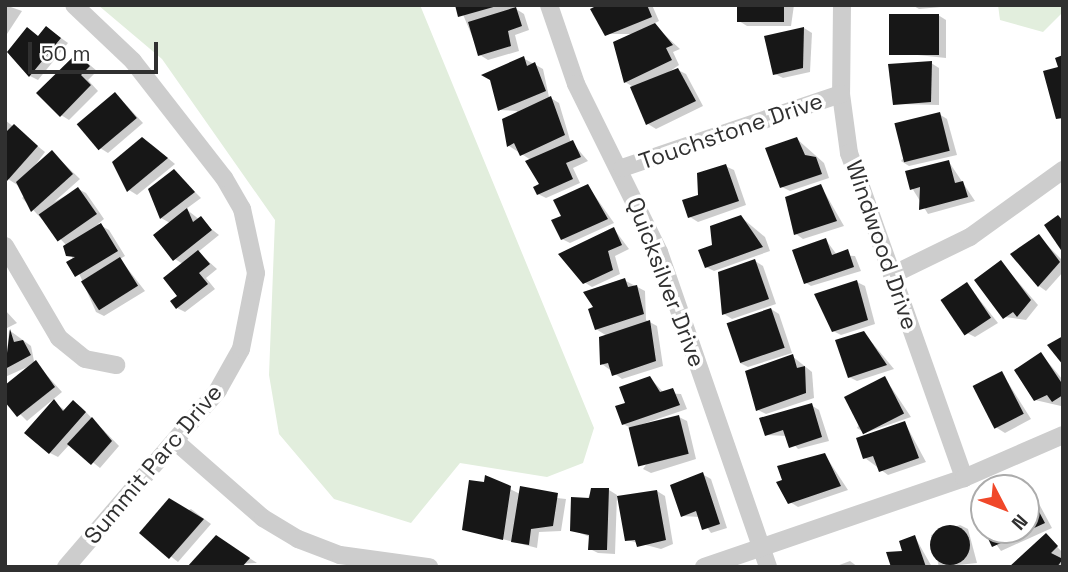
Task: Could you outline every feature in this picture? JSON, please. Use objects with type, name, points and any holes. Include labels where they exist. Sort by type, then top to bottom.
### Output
[{"type":"street","name":"Summit Parc Drive","points":[[65,567],[218,390],[241,349],[256,273],[251,239],[224,178],[133,61],[74,5]]},
{"type":"street","name":"Quicksilver Drive","points":[[549,5],[576,84],[622,168],[659,252],[768,567]]},
{"type":"street","name":"Windwood Drive","points":[[842,5],[841,94],[849,153],[964,478]]},
{"type":"street","name":"Touchstone Drive","points":[[622,168],[841,94]]},
{"type":"street","points":[[892,275],[960,243],[1063,170]]},
{"type":"street","points":[[5,246],[59,338],[85,359],[116,365]]},
{"type":"street","points":[[175,441],[262,518],[298,539],[340,555],[429,567]]},
{"type":"street","points":[[704,567],[1060,443]]},
{"type":"green space","points":[[98,5],[420,5],[594,428],[583,463],[547,477],[460,463],[411,523],[334,499],[279,434],[269,375],[275,220],[162,59]]},
{"type":"green space","points":[[998,5],[1063,5],[1063,12],[1043,32],[1000,20]]},
{"type":"building","points":[[455,5],[496,5],[497,6],[458,17]]},
{"type":"building","points":[[598,5],[647,5],[652,17],[605,36],[590,9]]},
{"type":"building","points":[[737,5],[784,5],[784,22],[737,22]]},
{"type":"building","points":[[516,7],[522,26],[508,31],[511,46],[478,56],[468,22]]},
{"type":"building","points":[[889,14],[939,14],[939,55],[889,55]]},
{"type":"building","points":[[655,23],[673,45],[666,48],[672,60],[624,83],[613,42]]},
{"type":"building","points":[[46,26],[61,38],[29,77],[7,52],[27,27],[38,36]]},
{"type":"building","points":[[804,27],[803,68],[773,75],[764,36]]},
{"type":"building","points":[[77,53],[90,66],[81,75],[91,85],[60,117],[36,93]]},
{"type":"building","points":[[1063,55],[1063,118],[1056,119],[1043,71],[1058,67],[1055,58]]},
{"type":"building","points":[[524,56],[527,66],[535,62],[546,91],[498,111],[490,80],[481,75]]},
{"type":"building","points":[[932,61],[931,102],[893,105],[888,64]]},
{"type":"building","points":[[678,68],[696,101],[646,125],[630,87]]},
{"type":"building","points":[[115,92],[137,118],[99,150],[77,124]]},
{"type":"building","points":[[551,96],[565,135],[520,156],[514,143],[507,147],[502,119]]},
{"type":"building","points":[[940,112],[950,151],[904,162],[894,123]]},
{"type":"building","points":[[14,124],[38,146],[7,181],[5,133]]},
{"type":"building","points":[[142,137],[168,158],[127,192],[112,162]]},
{"type":"building","points":[[797,137],[805,155],[816,157],[822,174],[780,188],[765,148]]},
{"type":"building","points":[[573,140],[581,157],[566,163],[573,179],[537,195],[533,187],[539,184],[525,161]]},
{"type":"building","points":[[52,150],[73,174],[31,212],[16,182]]},
{"type":"building","points":[[949,160],[955,183],[963,181],[968,197],[919,210],[920,187],[910,190],[905,171]]},
{"type":"building","points":[[726,164],[739,201],[688,218],[682,200],[698,195],[697,173]]},
{"type":"building","points":[[174,169],[195,192],[160,219],[148,189]]},
{"type":"building","points":[[588,184],[608,219],[561,240],[551,220],[561,216],[553,200]]},
{"type":"building","points":[[821,184],[837,221],[794,235],[785,197]]},
{"type":"building","points":[[78,187],[97,214],[58,242],[39,215]]},
{"type":"building","points":[[187,208],[193,222],[201,216],[212,230],[173,261],[153,235]]},
{"type":"building","points":[[741,215],[763,247],[705,268],[698,250],[712,245],[710,226]]},
{"type":"building","points":[[1058,215],[1063,221],[1063,253],[1044,225]]},
{"type":"building","points":[[101,223],[118,251],[75,277],[66,262],[75,257],[66,256],[63,246]]},
{"type":"building","points":[[614,227],[622,245],[608,251],[613,270],[583,284],[558,254]]},
{"type":"building","points":[[1039,234],[1060,262],[1038,287],[1010,254]]},
{"type":"building","points":[[826,238],[832,255],[848,249],[854,267],[804,284],[792,250]]},
{"type":"building","points":[[198,250],[210,264],[199,273],[208,284],[176,309],[170,301],[177,296],[163,278]]},
{"type":"building","points":[[120,257],[138,286],[99,310],[81,281]]},
{"type":"building","points":[[755,259],[769,299],[722,315],[718,272]]},
{"type":"building","points":[[1001,260],[1031,300],[1017,317],[1013,312],[1003,319],[974,280]]},
{"type":"building","points":[[625,278],[628,287],[637,285],[644,314],[595,330],[588,309],[593,307],[583,292]]},
{"type":"building","points":[[857,280],[868,320],[832,332],[814,294]]},
{"type":"building","points":[[967,282],[991,318],[965,336],[940,300]]},
{"type":"building","points":[[771,308],[785,348],[740,363],[727,323]]},
{"type":"building","points":[[650,320],[656,361],[612,376],[608,363],[600,365],[599,337]]},
{"type":"building","points":[[10,329],[14,342],[23,340],[31,355],[5,369]]},
{"type":"building","points":[[864,331],[887,365],[848,378],[835,340]]},
{"type":"building","points":[[1063,336],[1063,365],[1047,345]]},
{"type":"building","points":[[1041,352],[1063,385],[1063,395],[1052,402],[1047,395],[1034,401],[1014,370]]},
{"type":"building","points":[[793,354],[797,368],[805,366],[806,393],[756,411],[745,371]]},
{"type":"building","points":[[36,360],[55,387],[17,417],[5,402],[5,385]]},
{"type":"building","points":[[1002,371],[1024,414],[994,429],[973,386]]},
{"type":"building","points":[[650,376],[660,392],[673,388],[680,405],[622,425],[615,406],[625,403],[619,387]]},
{"type":"building","points":[[885,376],[904,413],[863,434],[844,397]]},
{"type":"building","points":[[54,399],[63,411],[73,400],[86,412],[49,454],[24,433]]},
{"type":"building","points":[[812,403],[822,437],[789,448],[783,430],[765,436],[759,418]]},
{"type":"building","points":[[679,415],[689,454],[638,466],[629,428]]},
{"type":"building","points":[[92,417],[112,441],[91,465],[67,444]]},
{"type":"building","points":[[905,421],[919,458],[879,472],[873,456],[863,459],[856,438]]},
{"type":"building","points":[[825,453],[841,486],[788,504],[776,482],[782,480],[777,466]]},
{"type":"building","points":[[703,472],[720,524],[702,530],[696,511],[681,517],[670,485]]},
{"type":"building","points":[[485,475],[511,486],[503,540],[462,530],[469,480],[484,482]]},
{"type":"building","points":[[520,486],[558,493],[553,526],[531,529],[529,545],[511,542]]},
{"type":"building","points":[[591,488],[609,488],[607,550],[588,550],[589,535],[570,531],[571,497],[589,498]]},
{"type":"building","points":[[657,490],[666,540],[637,547],[635,540],[625,541],[617,496]]},
{"type":"building","points":[[169,498],[204,519],[169,559],[139,533]]},
{"type":"building","points":[[950,525],[958,526],[964,531],[969,537],[969,553],[964,559],[958,564],[950,565],[942,564],[936,559],[931,553],[930,545],[931,537],[936,531],[942,526]]},
{"type":"building","points":[[1046,533],[1058,546],[1051,553],[1063,559],[1057,567],[1009,567],[1034,544],[1040,544],[1040,539]]},
{"type":"building","points":[[216,535],[250,558],[242,567],[187,567]]},
{"type":"building","points":[[915,535],[926,567],[891,567],[886,552],[902,551],[899,541]]}]
